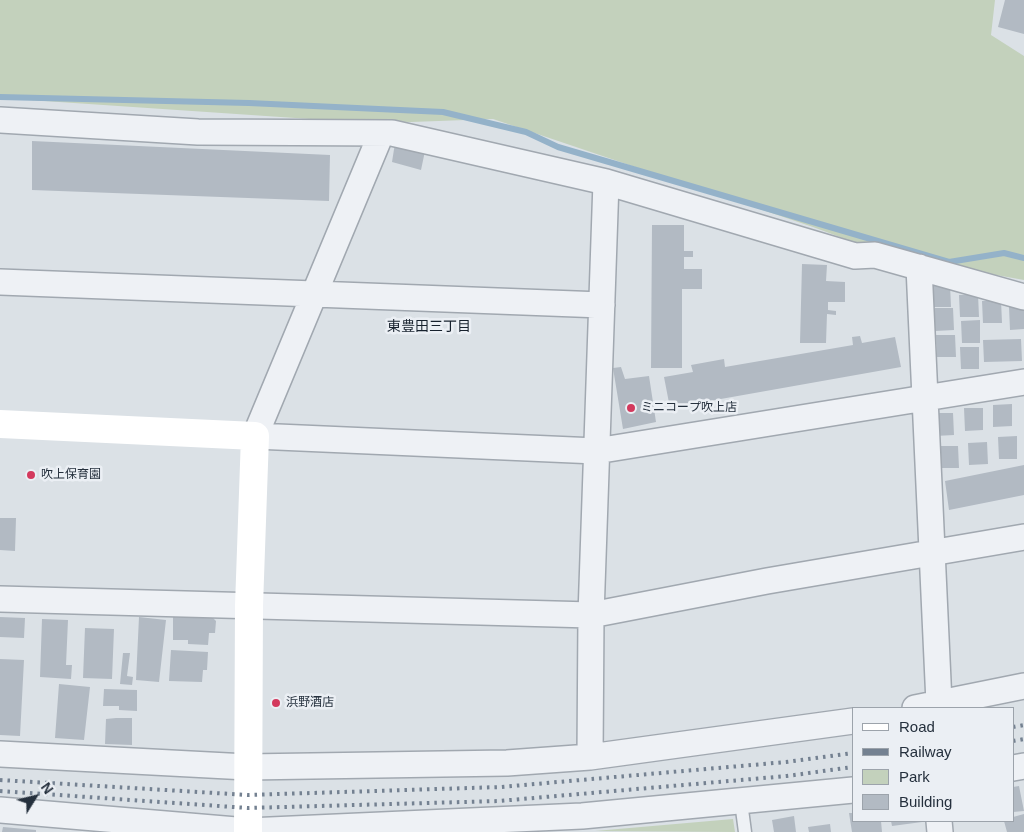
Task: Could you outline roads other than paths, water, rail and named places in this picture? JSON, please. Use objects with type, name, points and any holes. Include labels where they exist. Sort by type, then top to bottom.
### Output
[{"type":"street","points":[[0,120],[198,132],[392,133],[606,182],[855,256],[875,255],[1024,296]]},
{"type":"street","points":[[248,831],[249,606],[255,436],[381,134]]},
{"type":"street","points":[[590,757],[591,615],[606,182]]},
{"type":"street","points":[[919,267],[939,703]]},
{"type":"street","points":[[0,282],[602,304]]},
{"type":"street","points":[[0,424],[596,451],[1024,382]]},
{"type":"street","points":[[0,599],[591,615],[1024,537]]},
{"type":"street","points":[[919,707],[1024,686]]},
{"type":"street","points":[[0,754],[247,767],[507,763],[590,757],[852,721]]},
{"type":"street","points":[[0,810],[248,831],[583,824],[741,802],[852,790]]},
{"type":"lane","points":[[741,802],[746,832]]},
{"type":"waterway","points":[[0,97],[249,103],[443,112],[526,132],[558,147],[949,262],[1004,253],[1024,258]]},
{"type":"railway","points":[[1014,727],[1024,725]]},
{"type":"railway","points":[[1014,741],[1024,739]]},
{"type":"railway","points":[[0,780],[248,795],[501,787],[786,762],[852,753]]},
{"type":"railway","points":[[0,791],[248,808],[499,801],[787,776],[852,767]]},
{"type":"place","name":"ミニコープ吹上店","points":[[631,408]]},
{"type":"place","name":"吹上保育園","points":[[31,475]]},
{"type":"place","name":"浜野酒店","points":[[276,703]]},
{"type":"district","name":"東豊田三丁目","points":[[429,327]]}]
